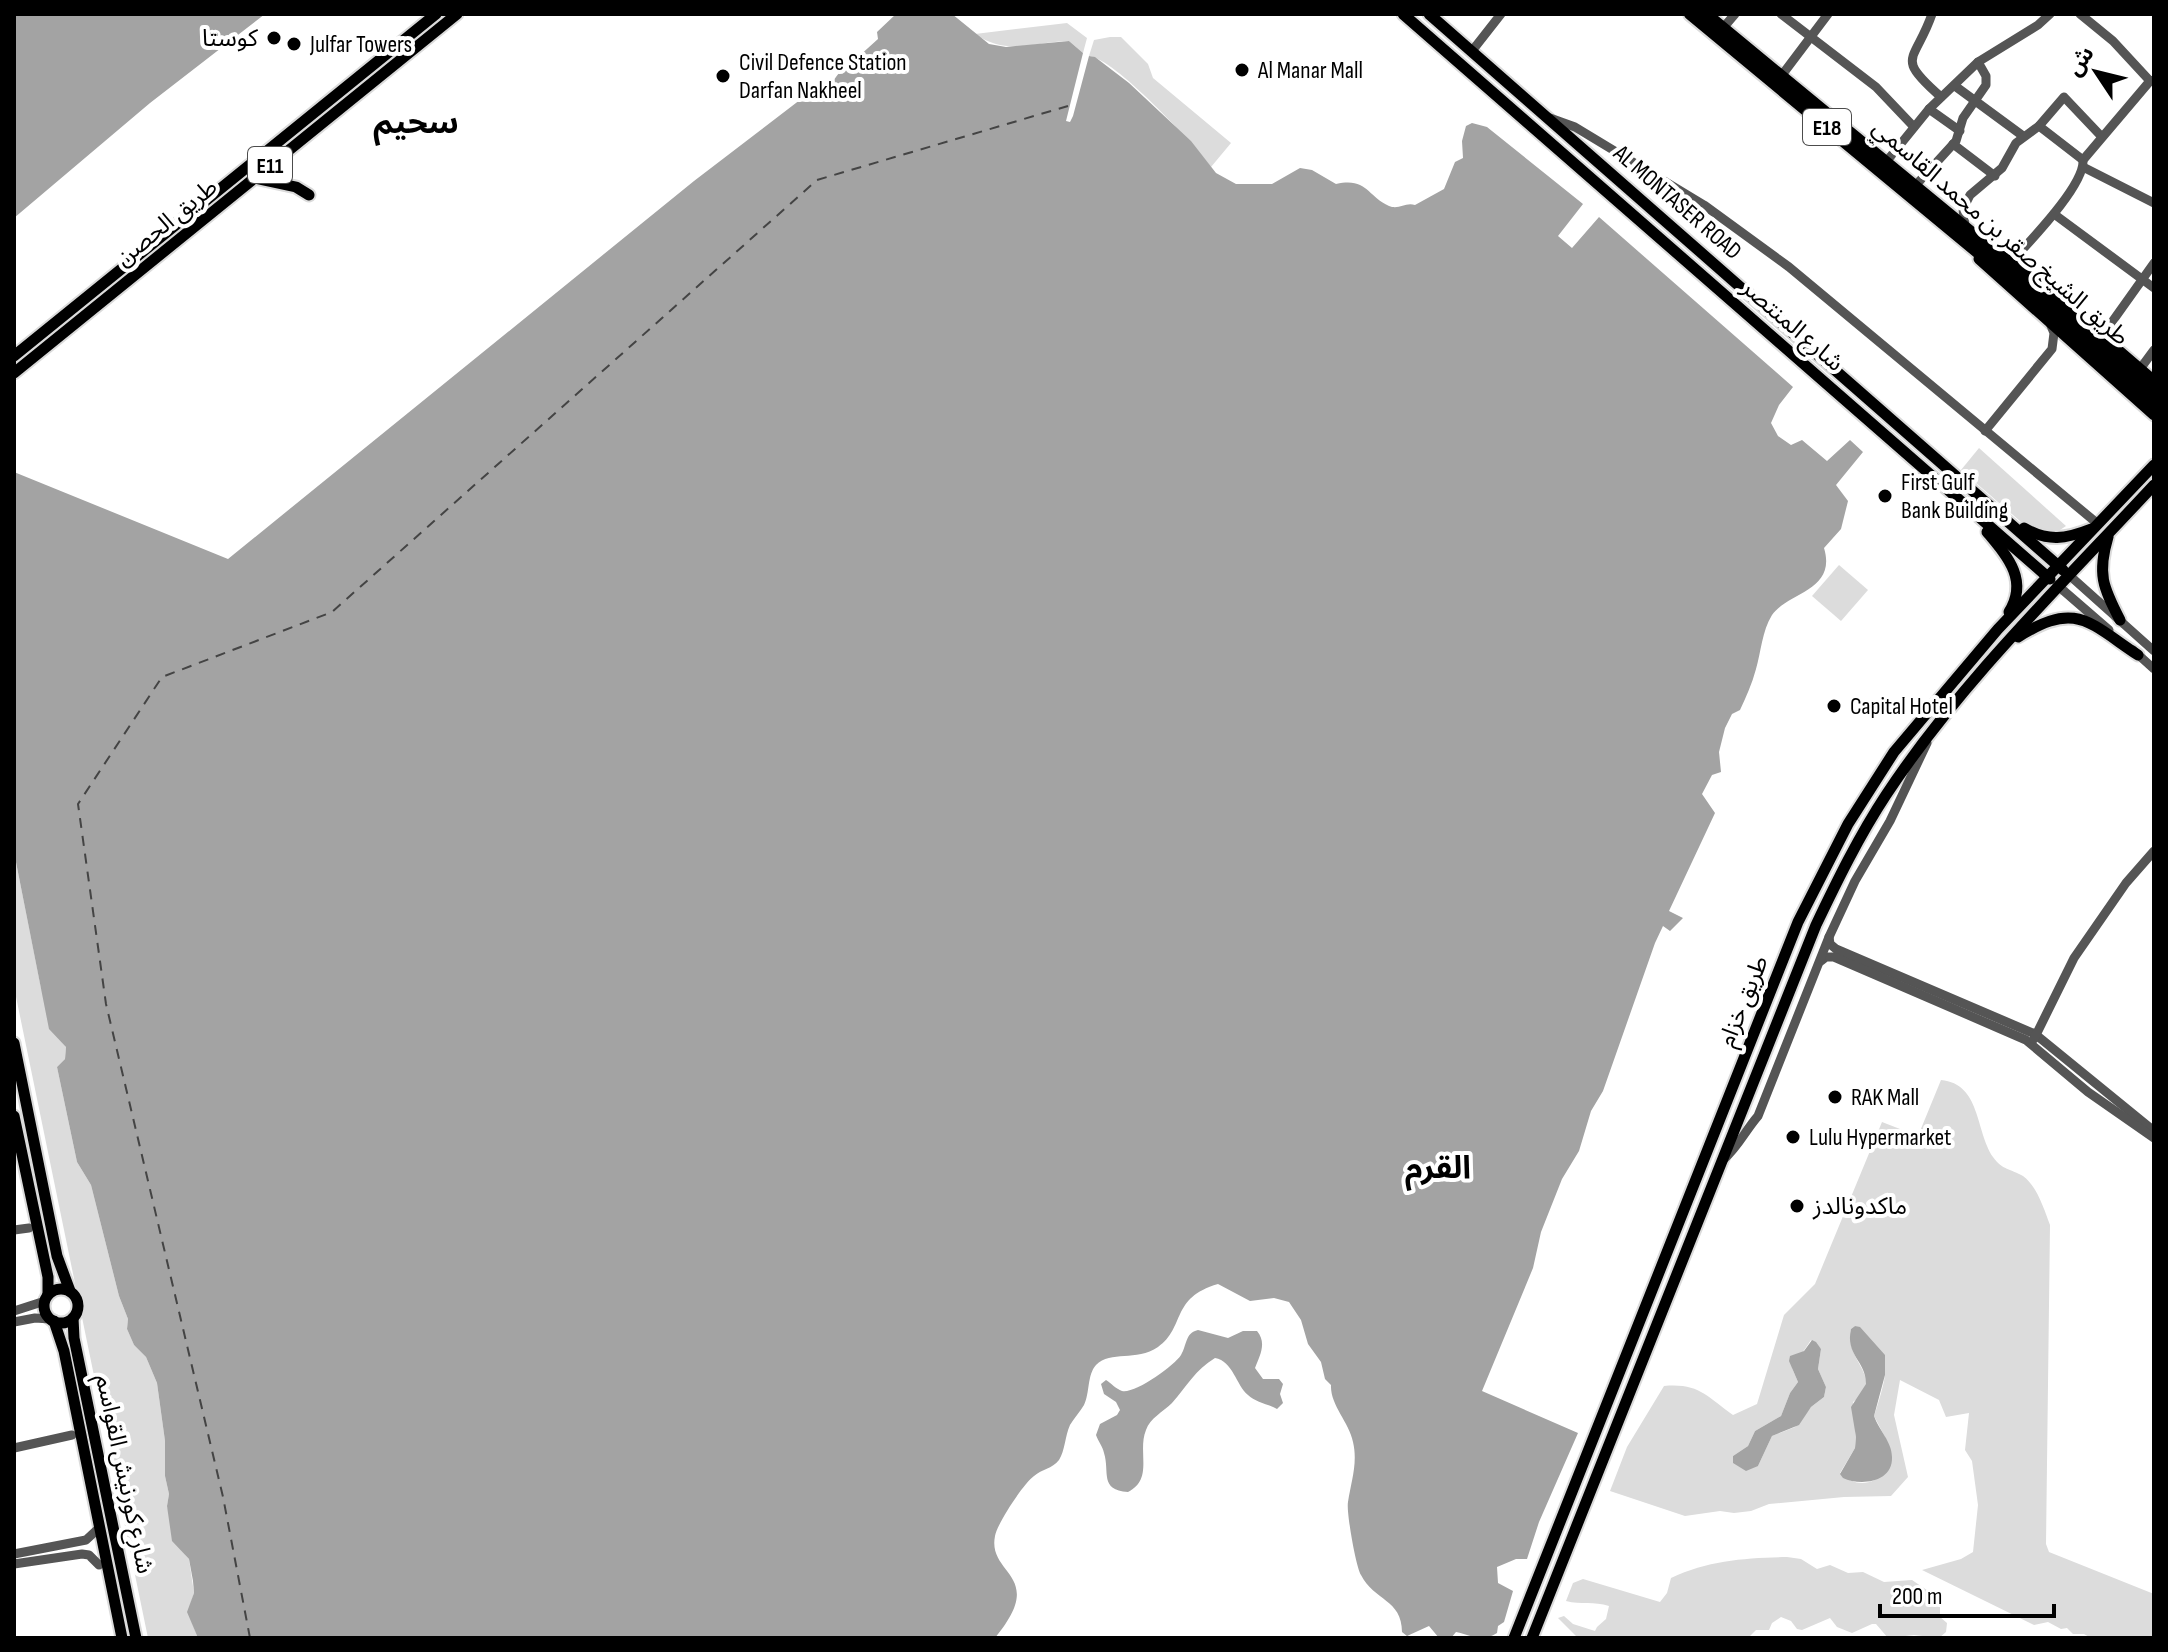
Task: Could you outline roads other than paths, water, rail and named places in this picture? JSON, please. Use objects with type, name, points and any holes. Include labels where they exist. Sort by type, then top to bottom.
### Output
[{"type":"highway","name":"طريق الشيخ صقر بن محمد القاسمي","points":[[1690,14],[1991,253],[2154,393]]},
{"type":"highway","name":"طريق الشيخ صقر بن محمد القاسمي","points":[[1706,14],[1947,212],[1993,265],[2154,405]]},
{"type":"main road","name":"طريق الحصن","points":[[14,356],[436,14]]},
{"type":"main road","name":"طريق الحصن","points":[[14,373],[457,14]]},
{"type":"main road","name":"شارع المنتصر","points":[[1403,14],[2057,585]]},
{"type":"main road","name":"AL MONTASER ROAD","points":[[1429,14],[2007,518]]},
{"type":"main road","points":[[255,178],[296,187],[309,195]]},
{"type":"main road","points":[[1967,234],[2011,262],[2154,381]]},
{"type":"main road","points":[[1967,234],[1992,273],[2154,415]]},
{"type":"main road","name":"طريق خزام","points":[[1514,1638],[1798,922],[1848,824],[1897,749],[1998,629],[2154,465]]},
{"type":"main road","name":"طريق خزام","points":[[1532,1638],[1816,925],[1848,861],[1886,795],[1931,733],[2057,585],[2154,485]]},
{"type":"main road","points":[[1961,501],[2008,556],[2015,573],[2015,602],[1998,629]]},
{"type":"main road","points":[[2007,518],[2039,536],[2056,539],[2097,526]]},
{"type":"main road","points":[[2007,518],[2069,575]]},
{"type":"main road","points":[[2108,534],[2102,561],[2102,581],[2120,620]]},
{"type":"main road","points":[[2008,644],[2042,622],[2068,616],[2088,621],[2138,655]]},
{"type":"main road","points":[[1886,795],[1889,783],[1905,760],[1897,749]]},
{"type":"main road","points":[[14,1043],[57,1256],[78,1304],[73,1318],[64,1323],[52,1320],[46,1313],[48,1277],[14,1116]]},
{"type":"main road","points":[[47,1298],[58,1289],[70,1291]]},
{"type":"main road","name":"شارع كورنيش القواسم","points":[[73,1318],[74,1338],[136,1638]]},
{"type":"main road","name":"شارع كورنيش القواسم","points":[[52,1320],[64,1351],[122,1638]]},
{"type":"street","points":[[1472,51],[1501,14]]},
{"type":"street","points":[[1723,28],[1735,14]]},
{"type":"street","points":[[1781,14],[1873,84],[1914,127]]},
{"type":"street","points":[[1782,75],[1828,14]]},
{"type":"street","points":[[1932,14],[1912,56],[1913,68],[1917,76],[1941,97]]},
{"type":"street","points":[[1886,162],[1929,109],[1978,62],[2038,25],[2050,14]]},
{"type":"street","points":[[2011,262],[2054,214],[2101,136],[2152,80],[2080,14]]},
{"type":"street","points":[[1915,186],[1953,144],[1963,118],[1987,81],[1978,62]]},
{"type":"street","points":[[1955,86],[2023,136]]},
{"type":"street","points":[[1967,234],[1963,209],[1974,190],[1995,176],[2023,136],[2039,126],[2064,97],[2101,136]]},
{"type":"street","points":[[1929,109],[1960,131]]},
{"type":"street","points":[[1550,118],[1575,127],[1737,228],[1789,267],[2097,526]]},
{"type":"street","points":[[2039,126],[2083,164],[2154,203]]},
{"type":"street","points":[[1953,144],[1995,176]]},
{"type":"street","points":[[1947,212],[1963,209]]},
{"type":"street","points":[[2054,214],[2154,288]]},
{"type":"street","points":[[2102,336],[2154,263]]},
{"type":"street","points":[[1985,431],[2052,349],[2054,334],[2050,323]]},
{"type":"street","points":[[2140,369],[2154,350]]},
{"type":"street","points":[[2069,575],[2154,651]]},
{"type":"street","name":"شارع المنتصر","points":[[2057,585],[2154,669]]},
{"type":"street","points":[[1723,1160],[1735,1149],[1758,1116],[1829,937],[1855,881],[1890,821],[1931,733]]},
{"type":"street","points":[[2034,1039],[2074,958],[2126,883],[2154,851]]},
{"type":"street","points":[[1829,937],[1830,944],[1836,949],[2034,1039],[2154,1131]]},
{"type":"street","points":[[1821,961],[1834,957],[2034,1039],[2088,1092],[2154,1138]]},
{"type":"street","points":[[14,1230],[29,1228]]},
{"type":"street","points":[[14,1311],[47,1298]]},
{"type":"street","points":[[14,1322],[35,1318],[52,1320]]},
{"type":"street","points":[[14,1448],[72,1435]]},
{"type":"street","points":[[14,1558],[84,1540],[99,1528]]},
{"type":"street","points":[[63,1557],[69,1552],[87,1548],[88,1543],[84,1540]]},
{"type":"street","points":[[14,1558],[89,1555],[99,1565]]},
{"type":"place","name":"كوستا","points":[[274,38]]},
{"type":"place","name":"Julfar Towers","points":[[294,44]]},
{"type":"place","name":"Al Manar Mall","points":[[1242,70]]},
{"type":"place","name":"Civil Defence Station Darfan Nakheel","points":[[723,76]]},
{"type":"place","name":"First Gulf Bank Building","points":[[1885,496]]},
{"type":"place","name":"Capital Hotel","points":[[1834,706]]},
{"type":"place","name":"RAK Mall","points":[[1835,1097]]},
{"type":"place","name":"Lulu Hypermarket","points":[[1793,1137]]},
{"type":"place","name":"ماكدونالدز","points":[[1797,1206]]},
{"type":"district","name":"سحيم","points":[[416,122]]},
{"type":"district","name":"القرم","points":[[1438,1167]]}]
